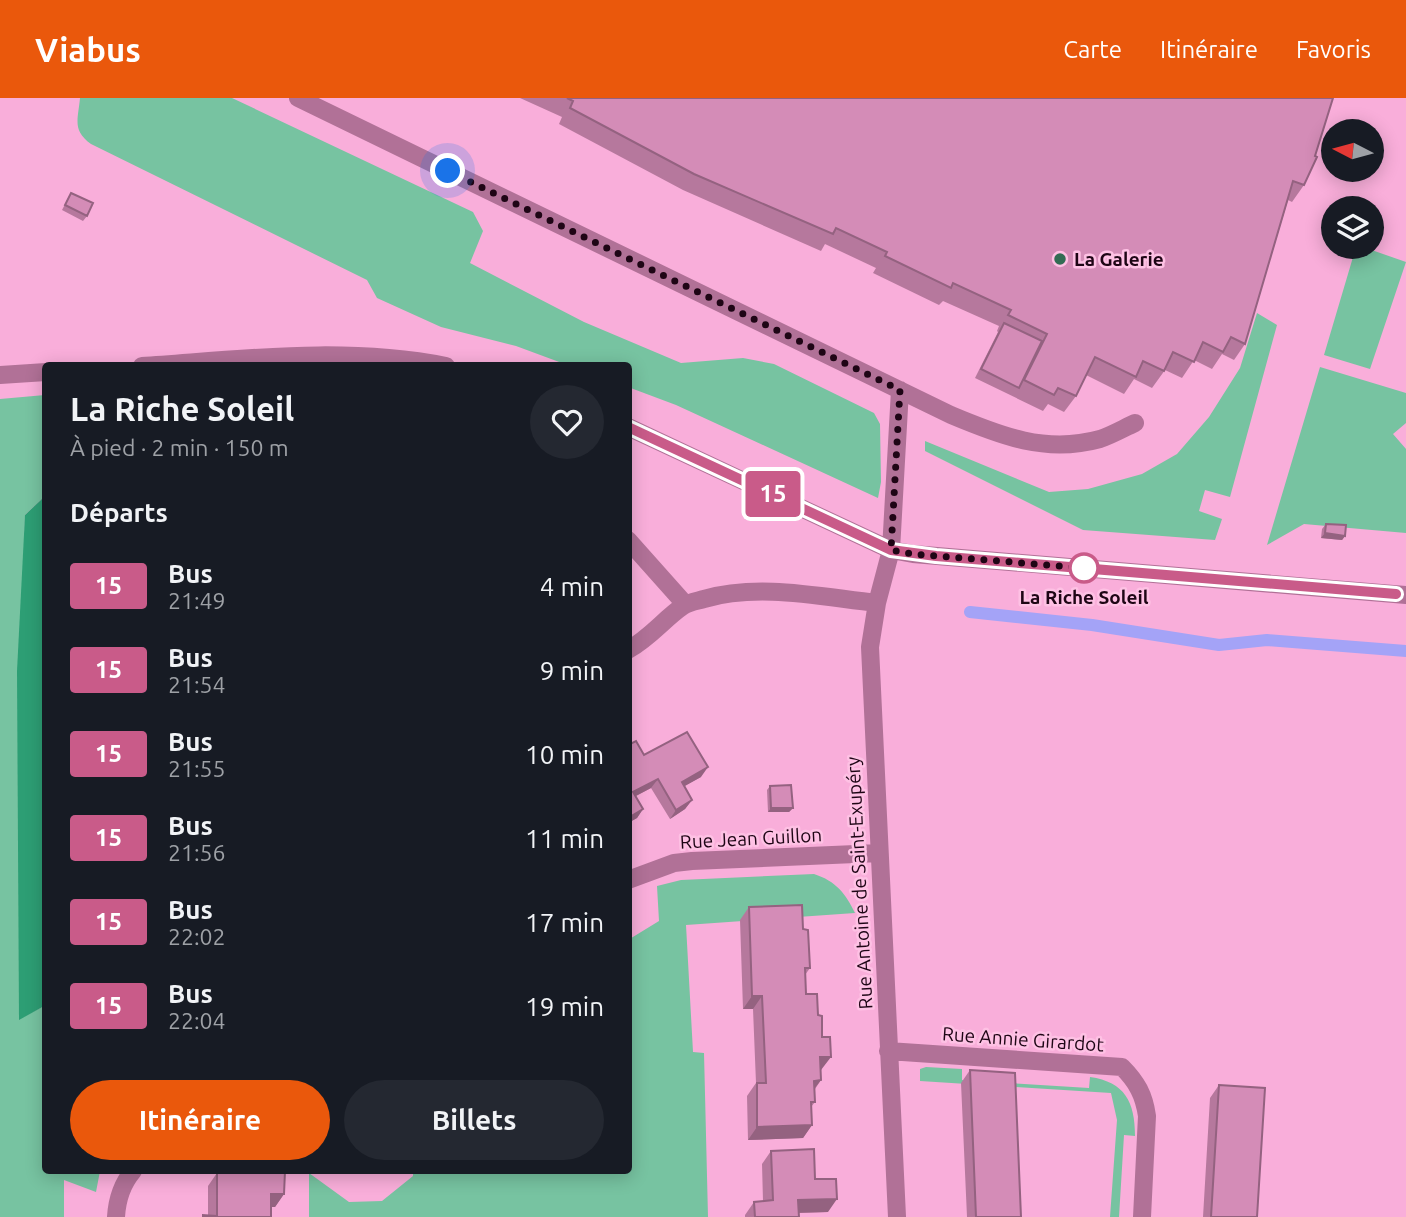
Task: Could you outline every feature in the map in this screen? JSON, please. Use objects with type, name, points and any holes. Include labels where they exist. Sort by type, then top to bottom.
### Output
[{"type":"street","points":[[298,98],[900,390],[1003,437],[1031,443],[1066,444],[1101,439],[1135,423]]},
{"type":"street","points":[[202,362],[359,354],[424,362]]},
{"type":"street","points":[[0,375],[42,372]]},
{"type":"street","name":"Rue Antoine de Saint-Exupéry","points":[[897,1217],[870,670],[877,603],[891,550],[900,390]]},
{"type":"street","points":[[632,429],[891,550],[936,556],[1406,594]]},
{"type":"street","points":[[632,544],[685,604]]},
{"type":"street","points":[[632,647],[651,635],[685,604],[711,597],[744,592],[777,593],[877,603]]},
{"type":"street","name":"Rue Jean Guillon","points":[[632,879],[674,863],[692,861],[879,853]]},
{"type":"street","name":"Rue Annie Girardot","points":[[888,1051],[1122,1067],[1137,1083],[1145,1102],[1147,1116],[1142,1217]]},
{"type":"street","points":[[116,1217],[119,1195],[131,1174]]},
{"type":"green space","points":[[80,98],[232,98],[473,212],[483,231],[470,263],[584,322],[681,363],[743,358],[774,364],[874,413],[880,424],[881,482],[878,498],[676,405],[632,388],[632,362],[559,362],[516,346],[441,327],[377,298],[367,280],[91,144],[81,134],[78,119]]},
{"type":"green space","points":[[1384,254],[1406,262],[1370,369],[1324,355],[1352,259],[1384,259]]},
{"type":"green space","points":[[1257,313],[1277,325],[1230,497],[1205,490],[1199,511],[1222,519],[1215,540],[1083,530],[925,451],[925,441],[1049,492],[1088,489],[1142,474],[1177,454],[1209,417],[1240,368]]},
{"type":"green space","points":[[1320,367],[1406,393],[1406,423],[1393,434],[1406,449],[1406,533],[1304,524],[1267,545]]},
{"type":"green space","points":[[42,395],[42,499],[25,515],[19,1019],[42,1007],[42,1174],[99,1174],[96,1192],[64,1180],[64,1217],[0,1217],[0,399]]},
{"type":"green space","points":[[42,499],[42,1007],[19,1020],[17,671],[25,515]]},
{"type":"green space","points":[[814,874],[839,889],[855,913],[686,925],[693,1052],[704,1053],[708,1217],[309,1217],[309,1174],[349,1202],[382,1201],[413,1174],[632,1174],[632,938],[659,921],[657,886],[681,880]]},
{"type":"green space","points":[[920,1069],[962,1069],[962,1080],[1089,1088],[1090,1077],[1120,1089],[1133,1113],[1135,1136],[1124,1135],[1119,1217],[1110,1217],[1117,1120],[1111,1093],[920,1081]]},
{"type":"building","name":"La Galerie","points":[[567,98],[1333,98],[1326,119],[1321,119],[1317,157],[1304,185],[1293,181],[1245,344],[1231,337],[1223,352],[1203,342],[1194,362],[1173,352],[1164,371],[1143,361],[1136,377],[1095,357],[1076,396],[1058,388],[1054,395],[1024,380],[1047,334],[1008,315],[1011,310],[953,283],[951,288],[885,256],[887,252],[836,228],[833,234],[694,174],[570,108],[573,101]]},
{"type":"building","points":[[71,193],[93,203],[87,216],[65,205]]},
{"type":"building","points":[[1004,323],[1042,341],[1019,388],[981,369]]},
{"type":"building","points":[[1326,524],[1346,525],[1345,536],[1325,533]]},
{"type":"building","points":[[687,732],[708,767],[682,782],[692,800],[676,810],[658,779],[633,792],[643,809],[632,816],[632,743],[636,741],[644,755]]},
{"type":"building","points":[[791,785],[793,808],[771,808],[770,786]]},
{"type":"building","points":[[802,905],[803,929],[808,930],[810,968],[805,968],[806,994],[817,994],[818,1015],[822,1016],[822,1037],[830,1037],[831,1057],[820,1057],[821,1080],[814,1081],[815,1102],[811,1102],[812,1125],[757,1127],[757,1083],[766,1083],[762,996],[752,996],[749,907]]},
{"type":"building","points":[[970,1070],[1015,1073],[1021,1217],[976,1217]]},
{"type":"building","points":[[1219,1085],[1265,1088],[1257,1217],[1211,1217]]},
{"type":"building","points":[[814,1149],[815,1179],[836,1179],[837,1199],[798,1200],[799,1217],[755,1217],[754,1202],[773,1200],[771,1151]]},
{"type":"building","points":[[217,1174],[285,1174],[284,1194],[271,1194],[271,1217],[203,1217],[203,1215],[217,1216]]},
{"type":"waterway","points":[[970,612],[1092,625],[1219,645],[1267,640],[1406,651]]},
{"type":"bus line","name":"15","points":[[632,429],[891,550],[1396,594]]},
{"type":"place","name":"La Galerie","points":[[1060,259]]},
{"type":"place","name":"La Riche Soleil","points":[[1084,568]]},
{"type":"route","points":[[448,171],[900,390],[891,550],[1084,568]]}]
